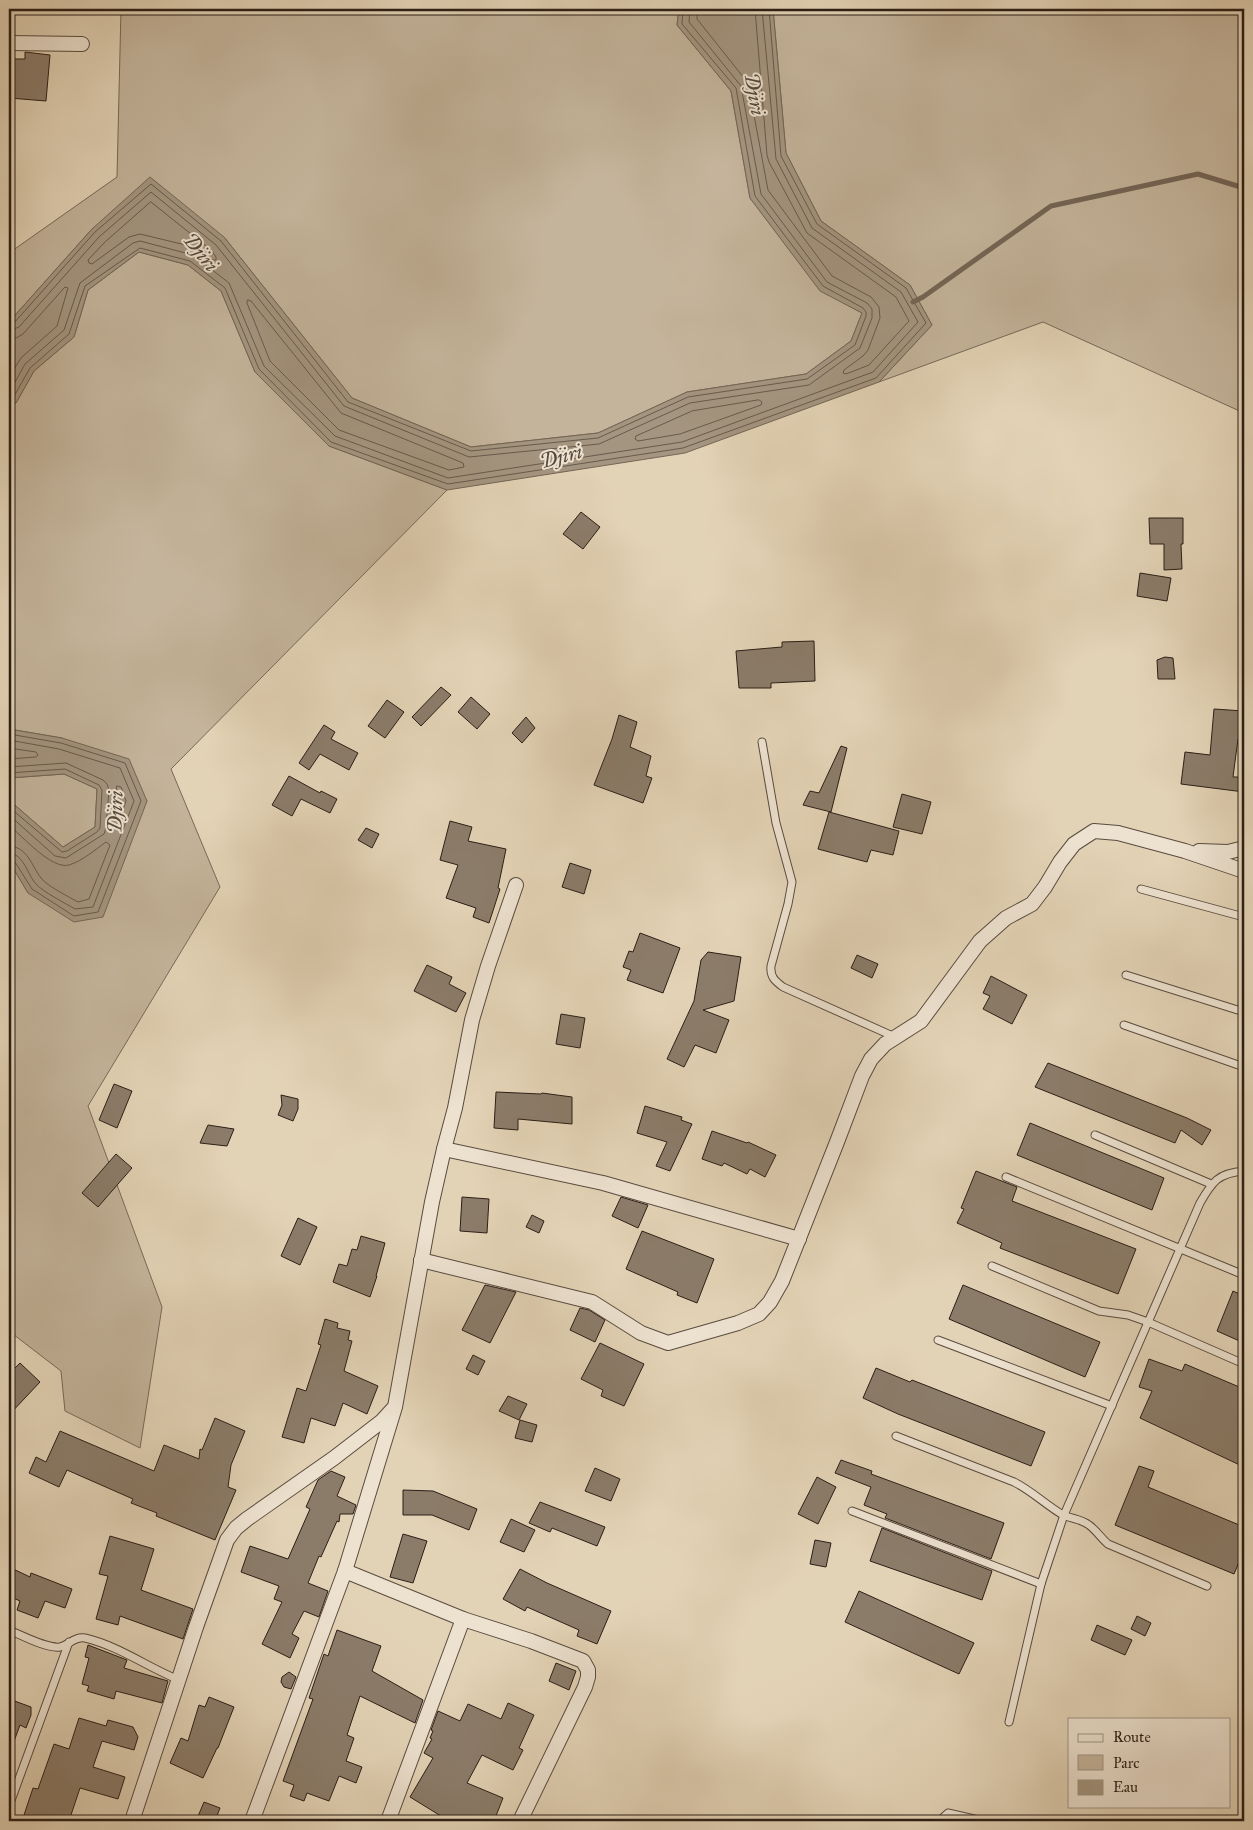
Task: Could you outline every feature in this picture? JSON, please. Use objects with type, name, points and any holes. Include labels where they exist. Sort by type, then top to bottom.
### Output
[{"type":"street","points":[[9,43],[82,44]]},
{"type":"street","points":[[421,1260],[592,1302],[641,1333],[668,1343],[738,1323],[759,1314],[770,1302],[782,1281],[838,1142],[862,1076],[872,1059],[885,1044],[921,1021],[980,941],[1006,918],[1032,904],[1074,844],[1094,831],[1118,833],[1186,851],[1244,871]]},
{"type":"street","points":[[1186,851],[1228,852],[1244,848]]},
{"type":"street","points":[[252,1821],[345,1571],[396,1407],[421,1260],[444,1149],[455,1108],[472,1020],[488,966],[516,885]]},
{"type":"street","points":[[444,1149],[603,1183],[799,1239]]},
{"type":"street","points":[[132,1821],[196,1627],[228,1540],[236,1528],[300,1480],[334,1458],[382,1421],[396,1407]]},
{"type":"street","points":[[345,1571],[463,1619],[583,1661],[588,1670],[585,1687],[520,1821]]},
{"type":"street","points":[[388,1821],[463,1619]]},
{"type":"lane","points":[[762,742],[776,823],[792,882],[771,966],[773,979],[783,987],[896,1038]]},
{"type":"lane","points":[[1141,889],[1244,917]]},
{"type":"lane","points":[[1126,975],[1244,1012]]},
{"type":"lane","points":[[1124,1025],[1244,1067]]},
{"type":"lane","points":[[1095,1135],[1211,1184]]},
{"type":"lane","points":[[1009,1722],[1042,1584],[1064,1515],[1200,1203],[1211,1184],[1221,1176],[1244,1171]]},
{"type":"lane","points":[[1006,1177],[1244,1275]]},
{"type":"lane","points":[[992,1266],[1099,1311],[1128,1315],[1148,1322],[1244,1364]]},
{"type":"lane","points":[[938,1340],[1112,1406]]},
{"type":"lane","points":[[896,1436],[1014,1482],[1064,1515],[1090,1525],[1099,1537],[1108,1544],[1207,1586]]},
{"type":"lane","points":[[852,1511],[1042,1584]]},
{"type":"lane","points":[[9,1630],[48,1645],[60,1647],[81,1637],[92,1640],[123,1651],[140,1659],[157,1671],[179,1680]]},
{"type":"lane","points":[[9,1806],[69,1642]]},
{"type":"lane","points":[[939,1821],[948,1813],[983,1821]]},
{"type":"green space","points":[[121,9],[679,9],[677,25],[731,91],[750,198],[820,290],[862,313],[851,341],[806,374],[687,392],[598,433],[471,447],[352,398],[224,237],[92,229],[9,322],[9,253],[117,177]]},
{"type":"green space","points":[[773,9],[1244,9],[1244,413],[1043,322],[879,382],[932,325],[910,285],[821,221],[786,153]]},
{"type":"green space","points":[[139,252],[188,265],[221,291],[255,372],[329,446],[447,490],[171,769],[220,887],[88,1106],[162,1307],[140,1448],[65,1411],[61,1371],[9,1331],[9,861],[28,893],[147,801],[62,738],[9,729],[9,406],[16,403],[34,371],[74,337],[88,290]]},
{"type":"green space","points":[[64,774],[97,789],[95,827],[63,847],[9,800],[9,778]]},
{"type":"water","name":"Djiri","points":[[679,9],[773,9],[786,153],[821,221],[910,285],[932,325],[879,382],[685,453],[447,490],[329,446],[255,372],[221,291],[188,265],[139,252],[88,290],[74,337],[34,371],[16,403],[9,406],[9,322],[92,229],[150,177],[224,237],[352,398],[471,447],[598,433],[687,392],[806,374],[851,341],[862,313],[820,291],[750,198],[731,91],[677,25]]},
{"type":"water","name":"Djiri","points":[[9,729],[62,738],[129,759],[147,801],[103,917],[74,922],[28,893],[9,861],[9,800],[63,847],[95,827],[97,789],[64,774],[9,778]]},
{"type":"building","points":[[25,52],[50,55],[46,101],[9,98],[9,59],[25,59]]},
{"type":"building","points":[[581,512],[600,527],[583,549],[563,534]]},
{"type":"building","points":[[1149,518],[1183,518],[1182,569],[1164,570],[1164,544],[1150,544]]},
{"type":"building","points":[[1140,573],[1171,578],[1167,601],[1137,596]]},
{"type":"building","points":[[814,641],[815,681],[771,683],[771,688],[739,688],[736,651],[782,647],[782,642]]},
{"type":"building","points":[[1165,657],[1173,658],[1175,679],[1158,679],[1157,660]]},
{"type":"building","points":[[441,687],[451,695],[421,726],[412,717]]},
{"type":"building","points":[[471,697],[490,714],[477,729],[458,712]]},
{"type":"building","points":[[387,700],[404,712],[385,738],[368,726]]},
{"type":"building","points":[[1214,709],[1244,711],[1244,740],[1238,739],[1233,777],[1244,777],[1244,792],[1181,784],[1185,752],[1210,755]]},
{"type":"building","points":[[619,715],[637,722],[630,747],[651,756],[646,776],[652,778],[643,803],[594,785]]},
{"type":"building","points":[[526,717],[535,728],[522,743],[512,733]]},
{"type":"building","points":[[324,725],[335,732],[331,739],[358,753],[349,770],[320,754],[309,770],[299,763]]},
{"type":"building","points":[[841,746],[847,748],[831,812],[803,805],[810,791],[819,793]]},
{"type":"building","points":[[289,776],[320,793],[321,791],[337,799],[330,813],[301,799],[292,816],[272,805]]},
{"type":"building","points":[[902,794],[931,802],[922,834],[893,827]]},
{"type":"building","points":[[829,812],[899,831],[893,855],[871,850],[867,862],[818,849]]},
{"type":"building","points":[[450,821],[472,827],[468,841],[506,849],[498,888],[500,889],[489,923],[473,917],[476,908],[446,898],[458,865],[440,860]]},
{"type":"building","points":[[366,828],[379,834],[372,848],[358,840]]},
{"type":"building","points":[[570,863],[591,870],[584,894],[562,887]]},
{"type":"building","points":[[640,933],[680,948],[663,993],[627,980],[631,970],[623,967],[629,951],[633,952]]},
{"type":"building","points":[[708,952],[741,957],[734,1001],[703,1010],[729,1020],[716,1053],[695,1045],[684,1067],[667,1059],[694,1001],[701,960]]},
{"type":"building","points":[[857,955],[878,964],[872,978],[851,968]]},
{"type":"building","points":[[427,965],[452,977],[449,984],[466,993],[456,1012],[414,991]]},
{"type":"building","points":[[991,976],[1027,995],[1012,1024],[983,1009],[990,996],[983,993]]},
{"type":"building","points":[[561,1014],[585,1018],[580,1048],[556,1044]]},
{"type":"building","points":[[1048,1063],[1187,1118],[1211,1130],[1202,1145],[1181,1130],[1175,1143],[1035,1087]]},
{"type":"building","points":[[114,1084],[132,1091],[117,1128],[99,1120]]},
{"type":"building","points":[[496,1092],[542,1093],[572,1097],[572,1124],[518,1119],[518,1130],[494,1128]]},
{"type":"building","points":[[281,1095],[298,1099],[298,1109],[293,1121],[278,1115],[282,1105]]},
{"type":"building","points":[[645,1106],[682,1117],[681,1120],[692,1124],[670,1171],[656,1166],[667,1142],[637,1133]]},
{"type":"building","points":[[1030,1123],[1164,1178],[1152,1210],[1017,1155]]},
{"type":"building","points":[[208,1125],[234,1129],[227,1146],[200,1143]]},
{"type":"building","points":[[712,1131],[748,1142],[776,1155],[765,1177],[750,1169],[747,1174],[724,1163],[722,1166],[702,1159]]},
{"type":"building","points":[[116,1154],[132,1168],[98,1207],[82,1193]]},
{"type":"building","points":[[976,1171],[1017,1187],[1012,1201],[1136,1249],[1118,1294],[1000,1248],[1002,1243],[957,1223],[964,1209],[961,1208]]},
{"type":"building","points":[[462,1197],[489,1199],[487,1233],[460,1231]]},
{"type":"building","points":[[621,1197],[648,1205],[638,1228],[612,1216]]},
{"type":"building","points":[[532,1215],[544,1221],[539,1233],[526,1227]]},
{"type":"building","points":[[298,1218],[317,1227],[300,1265],[281,1256]]},
{"type":"building","points":[[642,1231],[714,1259],[697,1303],[677,1295],[678,1292],[626,1269]]},
{"type":"building","points":[[361,1236],[385,1243],[370,1297],[333,1282],[339,1264],[347,1266],[352,1249],[357,1250]]},
{"type":"building","points":[[485,1285],[516,1292],[490,1343],[462,1330]]},
{"type":"building","points":[[963,1285],[1100,1342],[1085,1377],[949,1319]]},
{"type":"building","points":[[1233,1291],[1244,1296],[1244,1343],[1217,1331]]},
{"type":"building","points":[[580,1308],[589,1310],[605,1320],[595,1342],[570,1330]]},
{"type":"building","points":[[325,1319],[338,1323],[337,1328],[350,1331],[348,1340],[352,1341],[344,1371],[378,1386],[367,1414],[343,1403],[335,1426],[311,1418],[304,1443],[282,1437],[297,1388],[306,1391],[321,1345],[318,1344]]},
{"type":"building","points":[[600,1343],[644,1364],[624,1406],[601,1396],[603,1390],[581,1379]]},
{"type":"building","points":[[473,1355],[485,1361],[478,1375],[466,1369]]},
{"type":"building","points":[[1149,1359],[1182,1371],[1185,1364],[1244,1389],[1244,1467],[1140,1418],[1152,1391],[1139,1387]]},
{"type":"building","points":[[20,1363],[40,1382],[9,1415],[9,1374]]},
{"type":"building","points":[[876,1368],[910,1382],[912,1380],[1045,1432],[1031,1466],[898,1414],[863,1398]]},
{"type":"building","points":[[508,1396],[527,1404],[519,1420],[499,1411]]},
{"type":"building","points":[[215,1418],[245,1431],[231,1465],[228,1487],[236,1490],[215,1540],[156,1516],[157,1513],[131,1503],[133,1499],[67,1470],[59,1487],[29,1473],[36,1457],[46,1462],[60,1431],[154,1471],[164,1445],[199,1459],[200,1449],[202,1450]]},
{"type":"building","points":[[520,1420],[537,1425],[532,1442],[515,1438]]},
{"type":"building","points":[[841,1460],[872,1471],[871,1474],[1004,1523],[991,1559],[885,1518],[887,1514],[864,1505],[871,1487],[835,1473]]},
{"type":"building","points":[[1139,1466],[1154,1471],[1148,1487],[1244,1527],[1244,1550],[1234,1574],[1115,1525]]},
{"type":"building","points":[[595,1468],[620,1479],[611,1501],[585,1491]]},
{"type":"building","points":[[331,1471],[345,1477],[337,1496],[356,1505],[353,1514],[340,1514],[339,1522],[337,1521],[321,1557],[319,1556],[308,1583],[328,1591],[319,1617],[304,1611],[292,1634],[299,1638],[290,1658],[262,1644],[282,1602],[274,1599],[279,1586],[241,1572],[250,1546],[288,1559],[310,1509],[306,1507],[318,1480]]},
{"type":"building","points":[[817,1477],[836,1487],[818,1524],[798,1514]]},
{"type":"building","points":[[403,1490],[433,1491],[477,1509],[469,1530],[432,1515],[403,1515]]},
{"type":"building","points":[[540,1502],[605,1527],[597,1546],[552,1528],[550,1532],[529,1523]]},
{"type":"building","points":[[511,1519],[535,1530],[524,1552],[500,1542]]},
{"type":"building","points":[[882,1528],[992,1571],[982,1600],[870,1561]]},
{"type":"building","points":[[403,1534],[427,1541],[413,1583],[390,1577]]},
{"type":"building","points":[[110,1536],[154,1549],[141,1590],[193,1609],[183,1639],[120,1616],[118,1625],[96,1619],[108,1576],[99,1574]]},
{"type":"building","points":[[815,1540],[831,1543],[826,1567],[810,1564]]},
{"type":"building","points":[[9,1567],[30,1577],[31,1573],[72,1589],[65,1608],[45,1601],[38,1618],[17,1610],[20,1601],[9,1596]]},
{"type":"building","points":[[520,1569],[611,1611],[597,1644],[577,1636],[579,1630],[527,1607],[525,1611],[503,1599]]},
{"type":"building","points":[[859,1591],[974,1643],[959,1674],[845,1622]]},
{"type":"building","points":[[1137,1616],[1151,1623],[1145,1636],[1131,1629]]},
{"type":"building","points":[[1097,1625],[1132,1640],[1125,1655],[1091,1640]]},
{"type":"building","points":[[337,1630],[381,1646],[372,1671],[423,1700],[415,1723],[360,1696],[347,1735],[354,1738],[346,1761],[362,1767],[356,1783],[339,1776],[329,1801],[307,1793],[304,1801],[290,1796],[294,1785],[283,1781],[313,1699],[309,1698],[324,1654],[328,1656]]},
{"type":"building","points":[[88,1645],[127,1660],[124,1668],[168,1681],[162,1703],[116,1691],[114,1699],[87,1691],[89,1686],[82,1684],[89,1658],[85,1657]]},
{"type":"building","points":[[556,1663],[576,1671],[569,1690],[549,1681]]},
{"type":"building","points":[[289,1672],[296,1677],[291,1689],[284,1687],[281,1682],[282,1677]]},
{"type":"building","points":[[209,1697],[234,1707],[218,1748],[203,1778],[170,1763],[181,1738],[188,1741],[199,1705],[205,1707]]},
{"type":"building","points":[[9,1699],[31,1707],[31,1715],[26,1728],[20,1725],[10,1752],[9,1751]]},
{"type":"building","points":[[508,1703],[534,1715],[519,1748],[523,1750],[513,1770],[482,1755],[467,1783],[503,1798],[494,1821],[449,1821],[410,1797],[433,1758],[424,1753],[432,1739],[430,1738],[433,1731],[431,1730],[438,1711],[460,1721],[468,1704],[501,1719]]},
{"type":"building","points":[[79,1718],[106,1726],[108,1720],[133,1727],[138,1737],[134,1750],[102,1741],[93,1767],[125,1777],[118,1799],[80,1788],[69,1821],[22,1821],[33,1788],[38,1789],[54,1744],[69,1749]]},
{"type":"building","points":[[204,1802],[220,1808],[215,1821],[196,1821]]},
{"type":"waterway","points":[[913,302],[923,297],[1051,206],[1198,174],[1244,188]]}]
